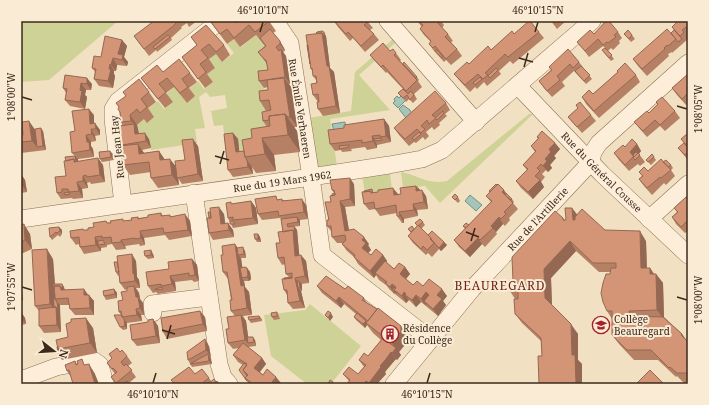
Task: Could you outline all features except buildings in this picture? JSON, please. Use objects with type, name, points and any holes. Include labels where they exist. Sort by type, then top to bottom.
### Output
[{"type":"street","name":"Rue Jean Hay","points":[[123,204],[113,109],[118,101],[220,21]]},
{"type":"street","name":"Rue Émile Verhaeren","points":[[275,21],[290,43],[312,177],[322,255],[430,339]]},
{"type":"street","points":[[388,21],[476,122]]},
{"type":"street","name":"Rue du 19 Mars 1962","points":[[21,219],[312,177],[422,159],[442,150],[592,21]]},
{"type":"street","name":"Rue de l'Artillerie","points":[[394,384],[472,289],[591,162],[593,152],[599,143],[688,63]]},
{"type":"street","name":"Rue du Général Cousse","points":[[518,86],[591,162],[688,255]]},
{"type":"street","points":[[649,219],[688,184]]},
{"type":"street","points":[[194,193],[220,372],[229,384]]},
{"type":"street","points":[[153,313],[152,304],[209,297]]},
{"type":"street","points":[[21,380],[56,367],[92,360],[100,365],[105,384]]},
{"type":"green space","points":[[21,21],[118,21],[49,80],[21,82]]},
{"type":"green space","points":[[399,34],[402,37],[359,75],[390,110],[330,119],[338,173],[311,177],[302,119],[351,111],[355,72]]},
{"type":"green space","points":[[256,35],[271,52],[264,88],[273,88],[269,130],[240,159],[225,141],[223,125],[214,126],[211,111],[227,108],[225,95],[210,97],[206,92],[199,97],[205,128],[195,129],[197,143],[151,150],[149,139],[140,140],[137,125],[144,119],[147,109],[158,101],[164,109],[172,102],[166,94],[174,87],[187,103],[189,89],[198,81],[204,89],[213,82],[207,74],[208,59],[216,54],[222,62],[234,53],[227,44],[234,39],[241,47]]},
{"type":"green space","points":[[529,114],[533,114],[440,203],[425,186],[403,189],[401,172],[428,181],[447,181]]},
{"type":"green space","points":[[389,165],[392,190],[365,194],[361,169]]},
{"type":"green space","points":[[310,304],[361,346],[331,384],[307,384],[271,356],[264,315],[305,310]]},
{"type":"shaded area","points":[[402,95],[406,100],[398,108],[393,103],[395,101],[394,99],[397,96],[399,98]]},
{"type":"shaded area","points":[[403,105],[410,110],[413,116],[406,118],[399,109]]},
{"type":"shaded area","points":[[345,122],[346,129],[334,131],[332,124]]},
{"type":"shaded area","points":[[470,195],[482,205],[476,211],[465,201]]},
{"type":"place","name":"Collège Beauregard","points":[[601,325]]},
{"type":"place","name":"Résidence du Collège","points":[[390,334]]},
{"type":"district","name":"BEAUREGARD","points":[[500,285]]}]
